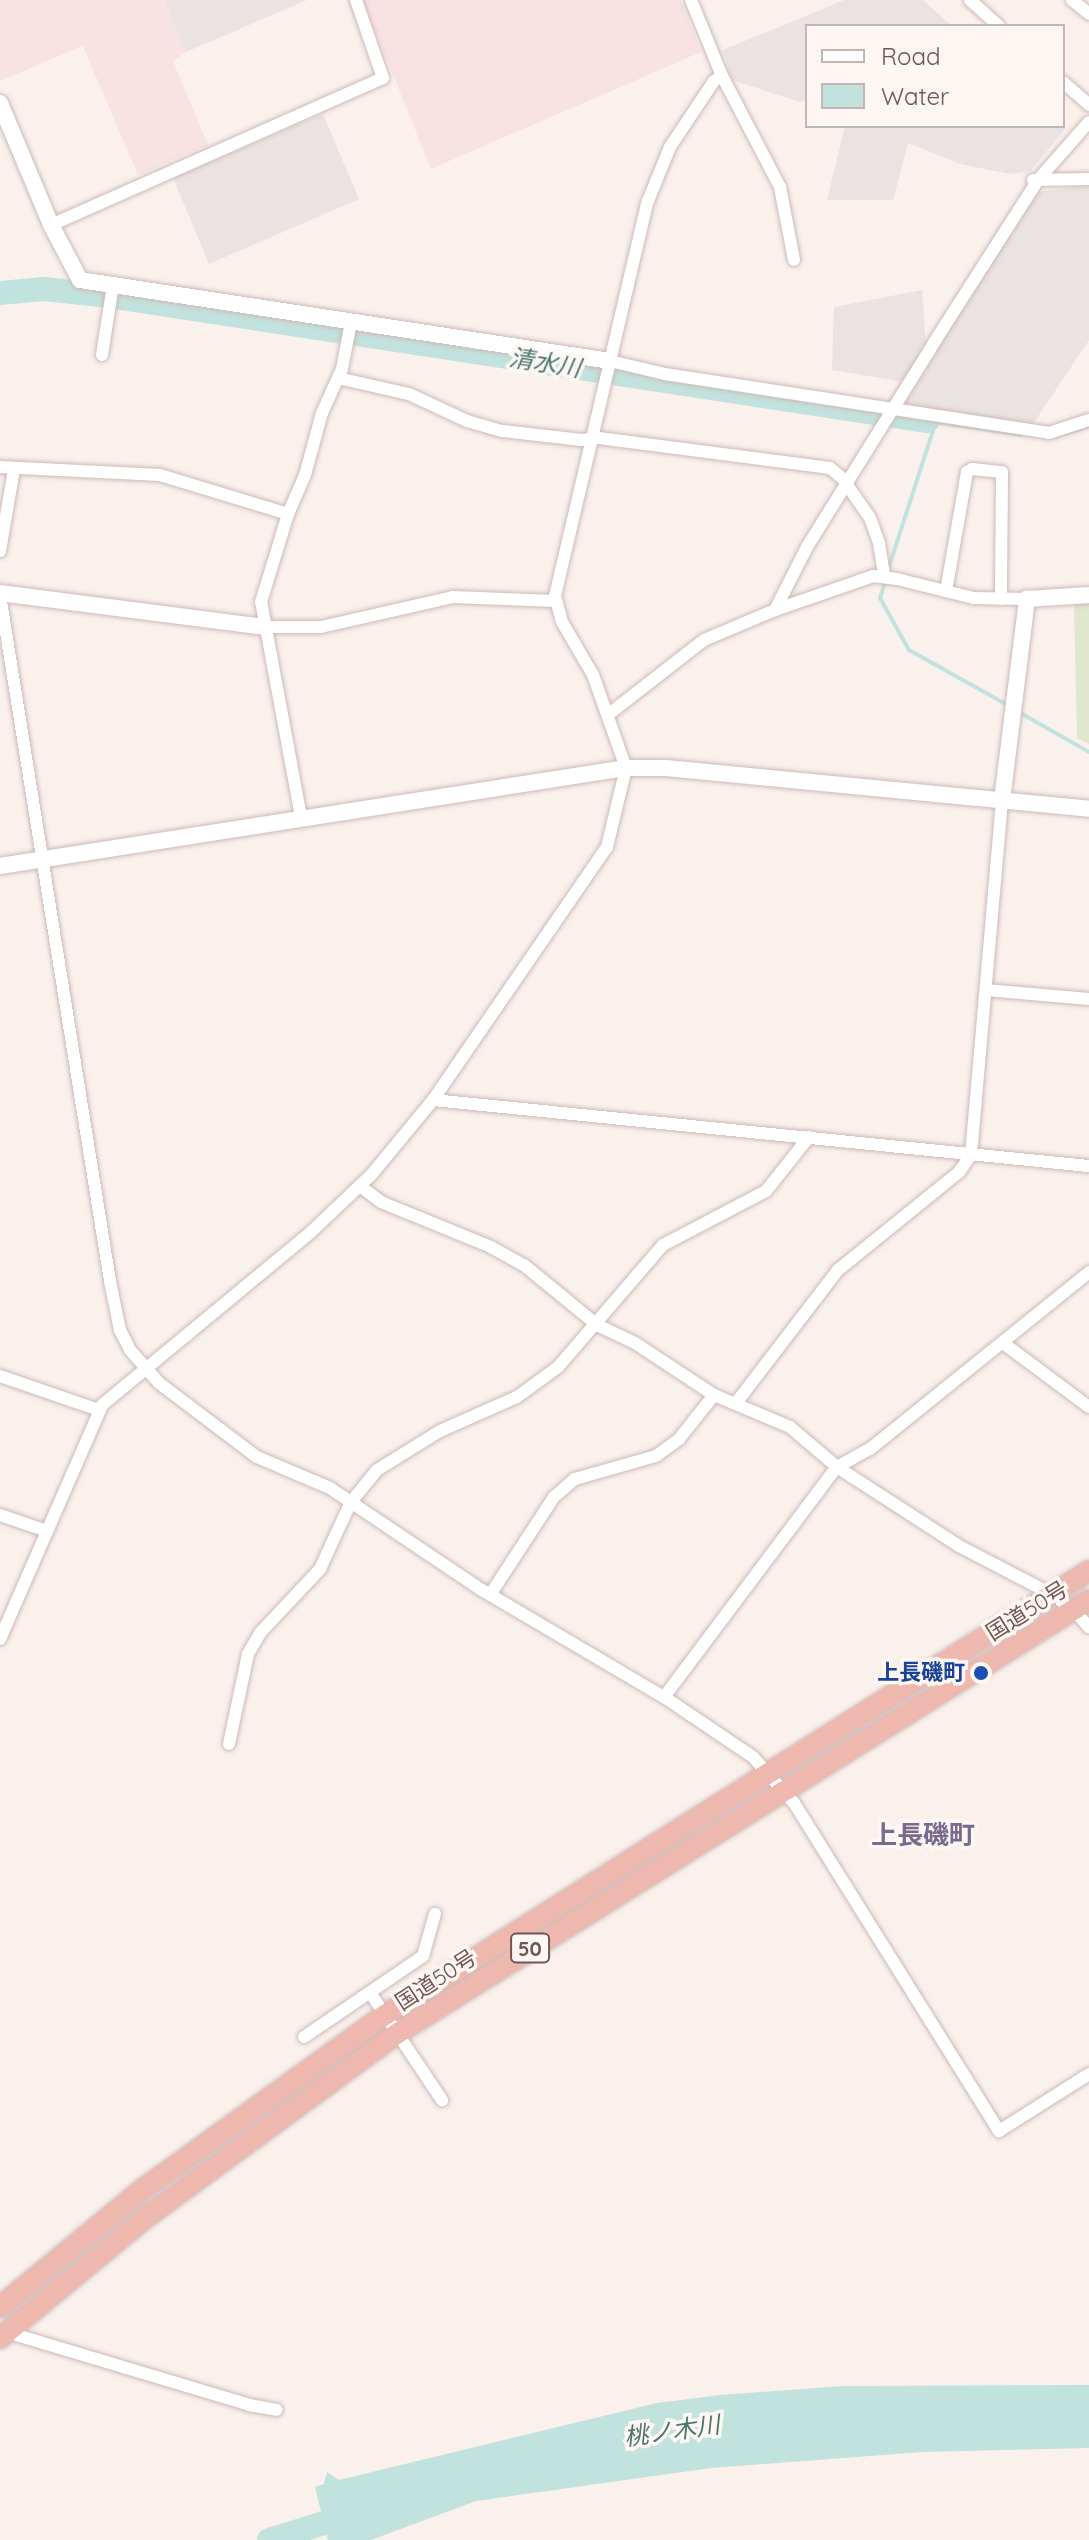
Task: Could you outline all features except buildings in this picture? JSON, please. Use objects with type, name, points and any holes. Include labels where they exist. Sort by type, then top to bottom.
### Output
[{"type":"highway","name":"国道50号","points":[[0,2307],[154,2181],[385,2015],[1089,1571]]},
{"type":"highway","name":"国道50号","points":[[2,2334],[145,2218],[398,2033],[783,1789],[1082,1605]]},
{"type":"street","points":[[51,225],[383,78],[356,0]]},
{"type":"street","points":[[691,0],[722,76],[780,187],[794,260]]},
{"type":"street","points":[[970,0],[997,24]]},
{"type":"street","points":[[1072,0],[1089,14]]},
{"type":"street","points":[[0,1639],[99,1410],[311,1232],[360,1186],[433,1100],[607,847],[626,768],[590,668],[562,622],[555,601],[647,206],[665,157],[714,81],[722,76]]},
{"type":"street","points":[[1065,84],[1089,105]]},
{"type":"street","points":[[0,103],[51,225],[77,278],[111,293],[665,374],[892,412],[1049,433],[1089,420]]},
{"type":"street","points":[[775,610],[807,547],[1034,180],[1089,122]]},
{"type":"street","points":[[1034,180],[1089,179]]},
{"type":"street","points":[[102,355],[111,293]]},
{"type":"street","points":[[301,817],[261,602],[288,514],[305,475],[322,413],[338,378],[350,329]]},
{"type":"street","points":[[338,378],[409,394],[483,427],[820,465],[838,474],[864,508],[876,530],[884,576]]},
{"type":"street","points":[[0,551],[7,468],[160,475],[288,514]]},
{"type":"street","points":[[946,591],[967,472],[972,469],[1002,472],[1001,599]]},
{"type":"street","points":[[609,714],[704,640],[849,583],[884,576],[974,598],[1089,595]]},
{"type":"street","points":[[555,601],[453,597],[321,627],[264,627],[0,594],[120,1330],[146,1368],[200,1417],[257,1457],[330,1488],[490,1595],[664,1697],[769,1772],[783,1789],[999,2131],[1089,2074]]},
{"type":"street","points":[[736,1403],[838,1270],[959,1172],[971,1155],[1002,800],[1027,599]]},
{"type":"street","points":[[0,866],[626,768],[666,768],[1089,809]]},
{"type":"street","points":[[986,990],[1089,999]]},
{"type":"street","points":[[433,1100],[1089,1166]]},
{"type":"street","points":[[229,1744],[248,1654],[260,1633],[320,1569],[351,1502],[377,1470],[440,1431],[517,1397],[558,1367],[663,1245],[766,1191],[809,1137]]},
{"type":"street","points":[[360,1186],[381,1202],[491,1247],[524,1265],[597,1325],[635,1343],[714,1395],[790,1427],[837,1467],[959,1546],[1053,1595],[1082,1605],[1089,1627]]},
{"type":"street","points":[[664,1697],[837,1467],[870,1449],[1089,1272]]},
{"type":"street","points":[[1003,1343],[1089,1407]]},
{"type":"street","points":[[0,1376],[99,1410]]},
{"type":"street","points":[[490,1595],[554,1497],[575,1479],[656,1456],[679,1439],[714,1395]]},
{"type":"street","points":[[0,1515],[47,1531]]},
{"type":"street","points":[[304,2037],[423,1956],[435,1914]]},
{"type":"street","points":[[371,1994],[442,2100]]},
{"type":"street","points":[[2,2334],[249,2405],[277,2410]]},
{"type":"shaded area","points":[[0,0],[164,0],[186,52],[173,61],[208,145],[138,175],[83,46],[0,81]]},
{"type":"shaded area","points":[[164,0],[307,0],[186,52]]},
{"type":"shaded area","points":[[363,0],[681,0],[701,52],[431,169]]},
{"type":"shaded area","points":[[844,0],[923,0],[950,24],[805,24],[805,100],[800,102],[732,80],[723,50]]},
{"type":"shaded area","points":[[323,114],[359,199],[209,264],[173,178]]},
{"type":"shaded area","points":[[845,128],[1066,128],[1030,171],[1010,174],[960,164],[908,143],[893,200],[827,200]]},
{"type":"shaded area","points":[[1089,185],[1089,340],[1031,427],[904,406],[964,305],[1039,192]]},
{"type":"shaded area","points":[[922,290],[926,344],[905,382],[832,370],[834,307]]},
{"type":"green space","points":[[1074,604],[1089,604],[1089,744],[1077,738]]},
{"type":"water","points":[[1089,2385],[1089,2448],[922,2452],[711,2468],[476,2501],[371,2540],[328,2540],[315,2487],[324,2484],[327,2472],[339,2480],[657,2403],[843,2386]]},
{"type":"waterway","name":"清水川","points":[[0,293],[44,289],[101,295],[927,421]]},
{"type":"waterway","name":"清水川","points":[[927,421],[1021,435]]},
{"type":"waterway","points":[[887,573],[933,431],[927,421]]},
{"type":"waterway","name":"清水川","points":[[1050,438],[1087,427]]},
{"type":"waterway","points":[[885,582],[880,598],[909,650],[1009,706]]},
{"type":"waterway","points":[[1017,711],[1089,752]]},
{"type":"waterway","name":"桃ノ木川","points":[[269,2540],[356,2513]]},
{"type":"place","name":"上長磯町","points":[[981,1673]]},
{"type":"district","name":"上長磯町","points":[[923,1835]]}]
